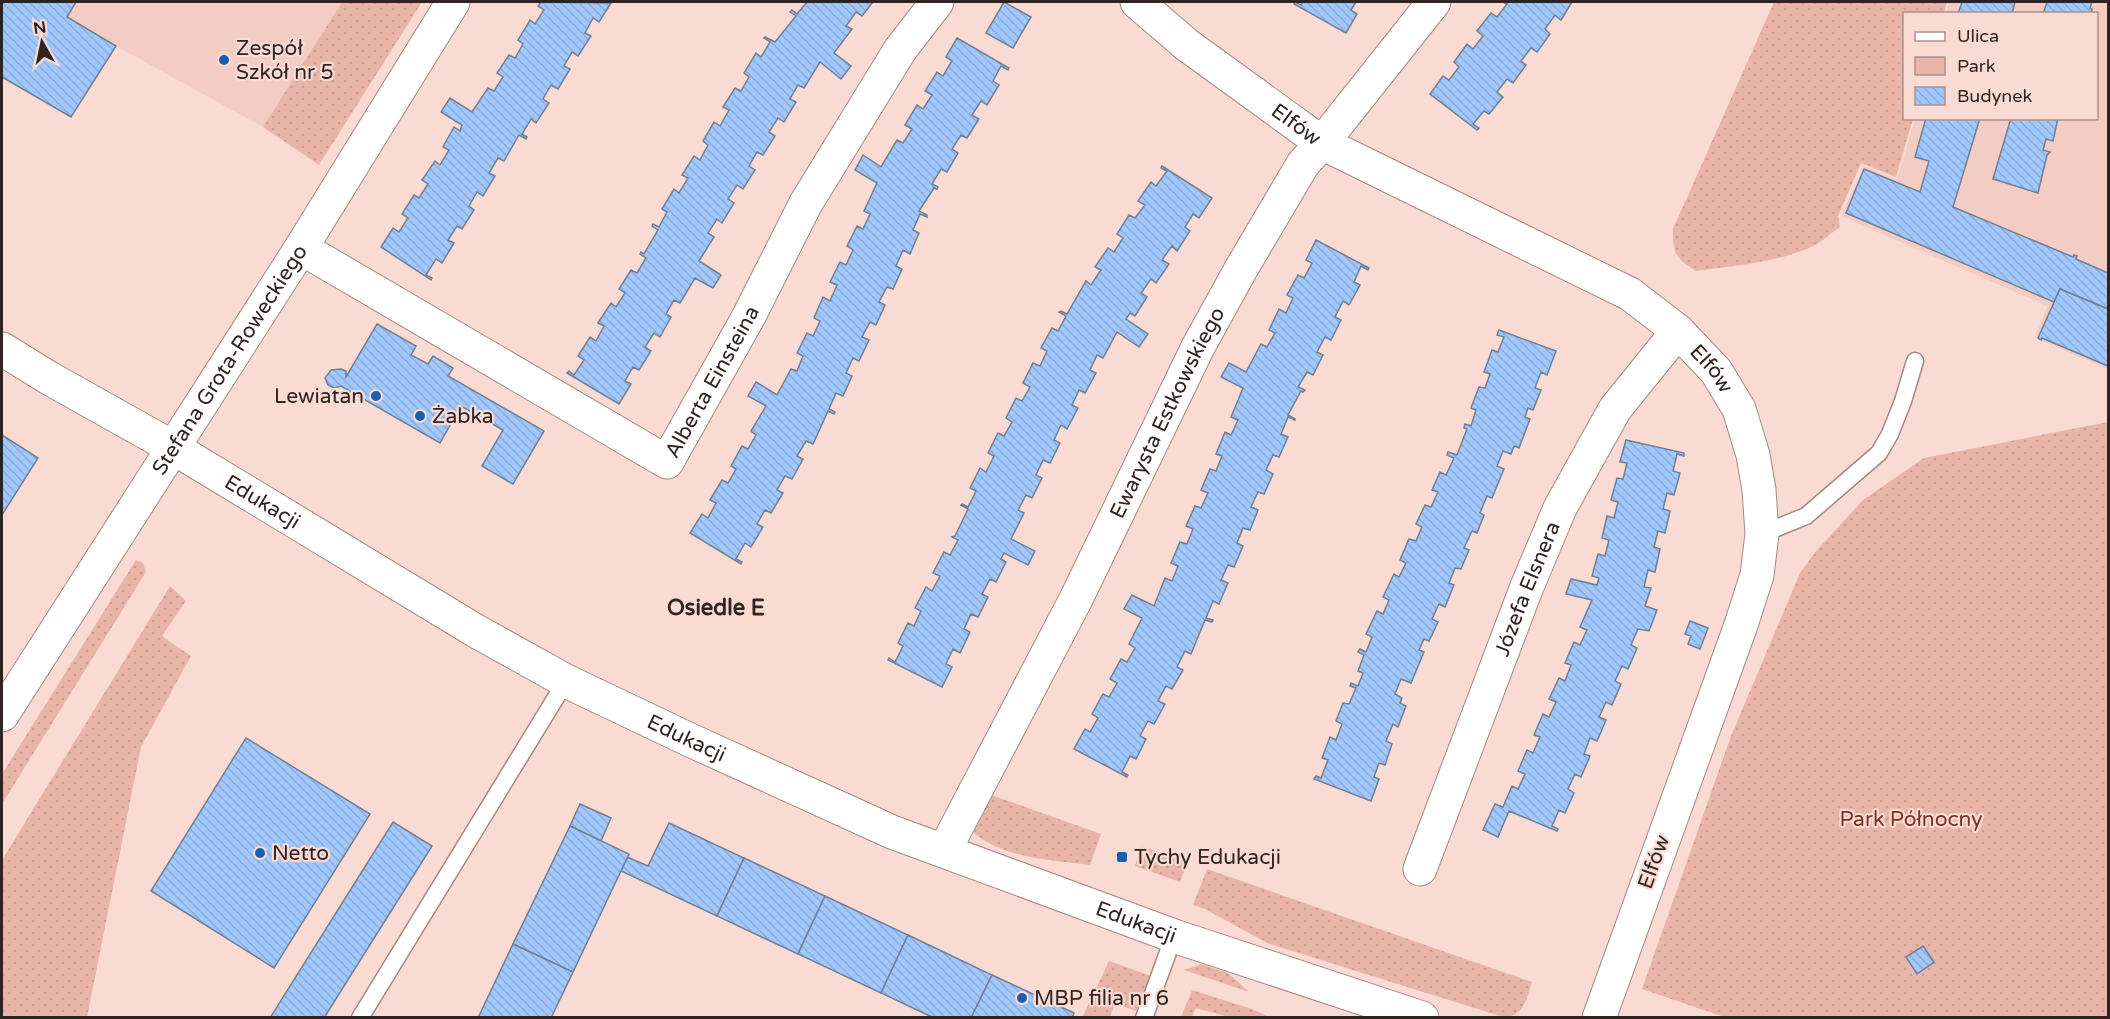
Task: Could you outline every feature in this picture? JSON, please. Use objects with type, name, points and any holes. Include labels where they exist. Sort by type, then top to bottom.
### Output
[{"type":"street","name":"Stefana Grota-Roweckiego","points":[[2,715],[301,249],[453,2]]},
{"type":"street","name":"Alberta Einsteina","points":[[301,249],[667,462],[749,316],[806,203],[900,50],[937,2]]},
{"type":"street","name":"Elfów","points":[[1137,2],[1186,45],[1322,143],[1630,294],[1678,331],[1716,371],[1739,409],[1753,455],[1759,490],[1762,534],[1757,575],[1599,1017]]},
{"type":"street","name":"Ewarysta Estkowskiego","points":[[944,851],[1076,599],[1203,337],[1241,269],[1303,164],[1434,2]]},
{"type":"street","name":"Józefa Elsnera","points":[[1420,869],[1526,589],[1560,508],[1615,409],[1678,331]]},
{"type":"street","name":"Edukacji","points":[[2,349],[172,447],[476,631],[566,681],[871,822],[944,851],[1174,936],[1422,1017]]},
{"type":"lane","points":[[1762,534],[1806,516],[1880,453],[1903,401],[1916,361]]},
{"type":"lane","points":[[360,1017],[566,681]]},
{"type":"lane","points":[[1144,1017],[1174,936]]},
{"type":"shaded area","name":"Zespół Szkół nr 5","points":[[2,2],[342,2],[263,127],[116,46],[71,117],[2,75]]},
{"type":"shaded area","points":[[1949,2],[2108,2],[2108,369],[2035,338],[2047,306],[1841,216],[1864,166],[1897,180],[1915,120],[2098,120],[2098,12],[1946,12]]},
{"type":"green space","points":[[342,2],[422,2],[319,165],[263,127]]},
{"type":"green space","points":[[1774,2],[1947,2],[1944,12],[1903,12],[1903,120],[1913,120],[1896,177],[1861,163],[1838,216],[1840,227],[1813,246],[1786,256],[1696,271],[1684,263],[1677,254],[1673,244],[1673,229]]},
{"type":"green space","name":"Park Północny","points":[[2108,422],[2108,1017],[1724,1017],[1642,989],[1731,736],[1800,573],[1816,551],[1863,500],[1924,458]]},
{"type":"green space","points":[[136,560],[143,563],[146,572],[2,804],[2,774]]},
{"type":"green space","points":[[170,586],[186,601],[162,636],[191,656],[141,747],[87,1017],[2,1017],[2,860]]},
{"type":"green space","points":[[986,793],[1101,834],[1090,865],[1030,857],[1001,849],[975,834],[973,823]]},
{"type":"green space","points":[[1142,846],[1187,863],[1180,882],[1135,866]]},
{"type":"green space","points":[[1207,869],[1532,982],[1524,1005],[1516,1014],[1503,1017],[1267,943],[1205,909],[1193,905]]},
{"type":"green space","points":[[1109,961],[1151,976],[1140,1008],[1136,1011],[1115,1003],[1110,1017],[1082,1018]]},
{"type":"green space","points":[[1202,964],[1228,973],[1249,992],[1184,970]]},
{"type":"green space","points":[[1192,990],[1252,1009],[1269,1017],[1228,1017],[1196,1008],[1192,1017],[1181,1017]]},
{"type":"building","points":[[2,2],[76,2],[67,17],[116,46],[71,117],[2,77]]},
{"type":"building","points":[[541,2],[611,3],[599,22],[593,18],[585,33],[591,36],[578,56],[572,52],[564,66],[570,69],[558,89],[551,85],[543,99],[549,103],[536,123],[531,119],[522,134],[527,137],[526,139],[519,135],[504,161],[498,158],[489,173],[495,176],[483,196],[477,192],[469,206],[474,210],[462,229],[457,226],[448,240],[454,243],[442,263],[436,259],[426,275],[432,278],[431,280],[381,247],[393,228],[399,232],[408,218],[402,214],[414,195],[419,198],[428,184],[422,180],[435,161],[440,165],[449,150],[443,147],[454,127],[460,131],[462,125],[441,112],[450,98],[472,112],[488,88],[494,91],[503,77],[497,73],[509,55],[515,58],[523,44],[518,40],[530,20],[535,24],[544,10],[538,6]]},
{"type":"building","points":[[807,2],[873,2],[862,16],[856,12],[846,26],[852,29],[834,53],[851,66],[841,79],[820,62],[804,88],[798,85],[790,99],[796,102],[784,122],[778,118],[769,132],[775,136],[763,155],[757,152],[749,166],[755,170],[743,189],[737,185],[728,199],[734,203],[722,223],[717,219],[708,233],[714,237],[699,261],[721,275],[713,288],[695,278],[680,303],[674,300],[666,314],[671,317],[660,337],[654,333],[645,347],[651,351],[639,370],[633,367],[625,381],[631,384],[619,404],[567,373],[569,371],[574,375],[584,360],[578,356],[590,337],[596,341],[604,326],[598,323],[611,303],[616,307],[625,293],[619,289],[631,270],[637,273],[646,258],[640,254],[641,252],[644,254],[658,230],[652,226],[653,224],[659,227],[667,212],[662,209],[674,189],[679,193],[688,178],[682,175],[694,156],[700,160],[708,145],[703,141],[714,122],[720,126],[729,110],[723,107],[735,88],[741,91],[749,77],[744,73],[756,53],[761,57],[770,42],[764,38],[775,42],[796,16],[790,12],[792,10],[797,14]]},
{"type":"building","points":[[1004,2],[1031,17],[1013,48],[986,33]]},
{"type":"building","points":[[1295,2],[1301,5],[1303,2],[1356,2],[1351,10],[1357,14],[1346,33],[1294,4]]},
{"type":"building","points":[[1503,2],[1572,2],[1561,20],[1555,15],[1545,29],[1550,34],[1537,52],[1531,48],[1521,61],[1526,65],[1513,83],[1507,79],[1497,92],[1503,97],[1489,114],[1484,111],[1473,124],[1479,128],[1477,130],[1430,94],[1443,76],[1449,80],[1459,67],[1454,62],[1467,44],[1473,49],[1483,36],[1477,31],[1491,13],[1497,17],[1507,4]]},
{"type":"building","points":[[1962,2],[2015,2],[2012,12],[1959,12]]},
{"type":"building","points":[[2047,2],[2092,2],[2091,12],[2044,12]]},
{"type":"building","points":[[957,38],[1009,68],[1008,70],[1001,66],[993,81],[999,85],[987,105],[981,101],[972,115],[979,119],[967,138],[961,135],[952,149],[958,153],[947,172],[941,169],[932,184],[938,187],[934,188],[919,211],[927,217],[920,214],[913,230],[919,233],[910,254],[903,250],[896,266],[902,269],[893,289],[887,287],[879,302],[885,305],[876,325],[870,322],[862,337],[869,340],[859,361],[853,358],[846,373],[852,376],[843,396],[836,393],[829,409],[835,412],[834,414],[828,411],[813,444],[806,441],[797,456],[803,459],[792,479],[785,476],[777,490],[783,493],[771,513],[765,510],[757,524],[763,527],[751,547],[745,543],[736,559],[742,562],[741,564],[690,533],[702,514],[708,518],[716,503],[710,500],[722,480],[728,483],[736,469],[731,466],[742,446],[748,449],[756,435],[751,431],[766,406],[748,396],[756,382],[777,395],[791,369],[797,371],[803,356],[797,353],[807,333],[813,336],[820,321],[814,318],[823,297],[830,301],[837,285],[830,282],[840,262],[846,265],[853,250],[847,246],[857,226],[863,229],[870,214],[864,211],[877,183],[855,170],[863,155],[881,167],[897,140],[903,143],[912,129],[905,125],[917,105],[923,109],[932,95],[925,91],[937,72],[943,76],[952,61],[946,57]]},
{"type":"building","points":[[1925,120],[1979,120],[1953,207],[2073,257],[2077,256],[2076,259],[2108,273],[2108,309],[2060,289],[2054,302],[1846,213],[1864,169],[1920,192],[1929,161],[1915,157]]},
{"type":"building","points":[[2010,120],[2058,120],[2053,141],[2046,139],[2043,150],[2050,152],[2047,155],[2038,193],[1993,179]]},
{"type":"building","points":[[1162,166],[1212,198],[1199,218],[1193,214],[1185,227],[1190,231],[1177,251],[1172,246],[1162,260],[1169,264],[1156,283],[1151,279],[1141,293],[1147,297],[1135,316],[1130,313],[1126,319],[1148,334],[1139,347],[1117,332],[1103,358],[1097,355],[1090,370],[1096,373],[1085,393],[1079,390],[1072,405],[1078,408],[1067,429],[1061,425],[1054,440],[1060,443],[1050,463],[1043,460],[1036,475],[1042,478],[1032,498],[1026,495],[1018,510],[1024,513],[1011,539],[1035,551],[1028,565],[1004,553],[1001,559],[1006,562],[996,582],[990,579],[982,594],[988,597],[978,617],[971,614],[964,629],[970,632],[960,653],[953,649],[946,664],[952,667],[942,687],[888,660],[889,658],[895,662],[903,646],[898,643],[908,623],[914,626],[921,611],[915,608],[926,587],[932,591],[940,576],[933,573],[944,552],[950,555],[958,540],[952,537],[955,536],[968,509],[961,505],[968,507],[976,491],[970,488],[980,468],[986,472],[994,456],[988,453],[998,433],[1004,436],[1012,422],[1006,418],[1016,398],[1022,401],[1030,387],[1023,383],[1033,363],[1040,366],[1047,351],[1041,348],[1052,328],[1058,331],[1066,316],[1059,312],[1067,314],[1086,281],[1091,285],[1101,270],[1095,267],[1108,248],[1114,252],[1123,238],[1117,234],[1129,215],[1135,218],[1145,205],[1138,201],[1151,182],[1156,186],[1167,171],[1161,168]]},
{"type":"building","points":[[1316,240],[1369,268],[1368,270],[1361,266],[1354,282],[1360,285],[1349,305],[1343,301],[1335,317],[1341,320],[1331,340],[1325,337],[1317,352],[1323,355],[1313,375],[1307,372],[1298,387],[1305,390],[1301,391],[1288,415],[1295,420],[1288,417],[1281,434],[1288,437],[1279,457],[1273,455],[1266,470],[1273,474],[1264,494],[1258,492],[1251,507],[1258,510],[1250,530],[1243,528],[1237,543],[1243,546],[1234,567],[1228,565],[1221,580],[1228,583],[1219,604],[1213,601],[1206,618],[1213,620],[1212,622],[1205,620],[1191,654],[1185,651],[1177,667],[1183,670],[1172,689],[1166,686],[1158,701],[1165,704],[1154,724],[1148,721],[1140,736],[1146,739],[1136,759],[1130,756],[1122,772],[1128,775],[1127,777],[1074,749],[1085,729],[1090,732],[1098,718],[1092,714],[1103,694],[1109,697],[1117,683],[1110,679],[1121,659],[1127,662],[1135,648],[1129,644],[1142,618],[1124,609],[1132,595],[1154,606],[1165,578],[1172,581],[1178,566],[1171,563],[1180,542],[1187,544],[1193,529],[1186,526],[1195,506],[1201,508],[1208,493],[1201,490],[1210,469],[1216,471],[1222,456],[1216,454],[1225,432],[1231,435],[1238,420],[1231,417],[1243,388],[1221,377],[1229,363],[1246,372],[1261,344],[1267,347],[1275,333],[1269,330],[1279,309],[1286,313],[1293,298],[1287,295],[1298,275],[1304,278],[1312,263],[1306,260]]},
{"type":"building","points":[[2060,289],[2108,309],[2108,366],[2038,338]]},
{"type":"building","points":[[377,324],[416,346],[411,355],[428,364],[433,356],[453,368],[448,376],[544,431],[513,484],[482,466],[503,430],[461,406],[440,443],[341,386],[334,388],[328,385],[325,378],[331,370],[346,371],[346,377]]},
{"type":"building","points":[[1499,330],[1556,351],[1547,375],[1541,372],[1535,388],[1541,390],[1533,410],[1528,408],[1525,417],[1530,419],[1519,448],[1514,446],[1511,454],[1503,451],[1497,466],[1504,469],[1492,498],[1487,496],[1480,513],[1484,515],[1477,533],[1472,531],[1464,548],[1469,550],[1461,569],[1455,568],[1449,583],[1454,585],[1445,607],[1439,604],[1432,619],[1438,622],[1429,641],[1424,639],[1419,650],[1424,652],[1411,683],[1401,679],[1395,694],[1402,698],[1400,703],[1406,706],[1398,727],[1393,724],[1386,741],[1392,744],[1385,765],[1379,763],[1374,777],[1379,779],[1371,801],[1314,779],[1316,776],[1321,778],[1328,760],[1322,758],[1330,737],[1336,740],[1342,724],[1336,721],[1343,703],[1349,704],[1356,688],[1350,686],[1351,683],[1358,686],[1363,673],[1358,671],[1364,655],[1358,652],[1360,649],[1366,652],[1372,637],[1366,634],[1377,611],[1383,614],[1389,600],[1383,597],[1394,574],[1399,577],[1406,563],[1400,560],[1409,539],[1416,541],[1422,527],[1416,524],[1425,505],[1431,507],[1438,492],[1432,490],[1440,472],[1446,475],[1454,458],[1447,455],[1448,452],[1457,455],[1467,429],[1464,428],[1465,424],[1471,426],[1476,410],[1471,408],[1479,387],[1485,388],[1490,374],[1484,372],[1492,350],[1498,352],[1504,337],[1497,335]]},
{"type":"building","points":[[2,435],[38,458],[2,515]]},
{"type":"building","points":[[1626,440],[1684,453],[1684,456],[1677,454],[1673,471],[1680,473],[1674,495],[1667,493],[1663,509],[1670,511],[1665,533],[1658,531],[1654,547],[1660,549],[1655,572],[1648,570],[1644,587],[1651,588],[1645,606],[1657,610],[1649,631],[1638,629],[1631,645],[1637,648],[1628,669],[1622,666],[1615,681],[1621,684],[1612,705],[1606,702],[1599,717],[1606,720],[1597,741],[1590,738],[1584,754],[1590,756],[1581,777],[1575,774],[1568,789],[1574,793],[1565,813],[1559,810],[1552,826],[1558,829],[1557,831],[1509,811],[1498,837],[1483,830],[1495,804],[1503,807],[1512,786],[1518,789],[1525,774],[1518,771],[1527,750],[1533,753],[1540,737],[1534,735],[1543,714],[1549,717],[1556,702],[1549,699],[1559,678],[1565,681],[1571,665],[1565,663],[1574,642],[1580,645],[1587,630],[1580,627],[1592,600],[1566,594],[1571,579],[1597,585],[1599,578],[1592,576],[1598,554],[1605,556],[1609,540],[1602,538],[1607,516],[1614,518],[1618,502],[1611,500],[1617,478],[1623,479],[1627,463],[1620,462]]},
{"type":"building","points":[[1690,621],[1708,628],[1700,649],[1688,644],[1691,636],[1685,634]]},
{"type":"building","name":"Netto","points":[[246,738],[370,814],[274,968],[151,891]]},
{"type":"building","points":[[580,804],[611,818],[601,841],[570,826]]},
{"type":"building","points":[[393,822],[432,846],[324,1018],[270,1018]]},
{"type":"building","points":[[669,823],[744,858],[717,916],[621,871],[627,857],[648,866]]},
{"type":"building","points":[[570,826],[629,854],[573,972],[513,944]]},
{"type":"building","points":[[744,858],[825,896],[798,954],[717,916]]},
{"type":"building","points":[[825,896],[908,935],[881,993],[798,954]]},
{"type":"building","points":[[908,935],[992,975],[971,1018],[934,1018],[881,993]]},
{"type":"building","points":[[513,944],[573,972],[551,1018],[478,1018]]},
{"type":"building","points":[[1923,946],[1934,962],[1917,974],[1906,957]]},
{"type":"building","points":[[992,975],[1074,1013],[1072,1018],[971,1018]]},
{"type":"place","name":"Zespół Szkół nr 5","points":[[224,60]]},
{"type":"place","name":"Lewiatan","points":[[376,396]]},
{"type":"place","name":"Żabka","points":[[420,416]]},
{"type":"place","name":"Netto","points":[[260,853]]},
{"type":"place","name":"Tychy Edukacji","points":[[1122,857]]},
{"type":"place","name":"MBP filia nr 6","points":[[1022,998]]},
{"type":"district","name":"Osiedle E","points":[[716,608]]}]
